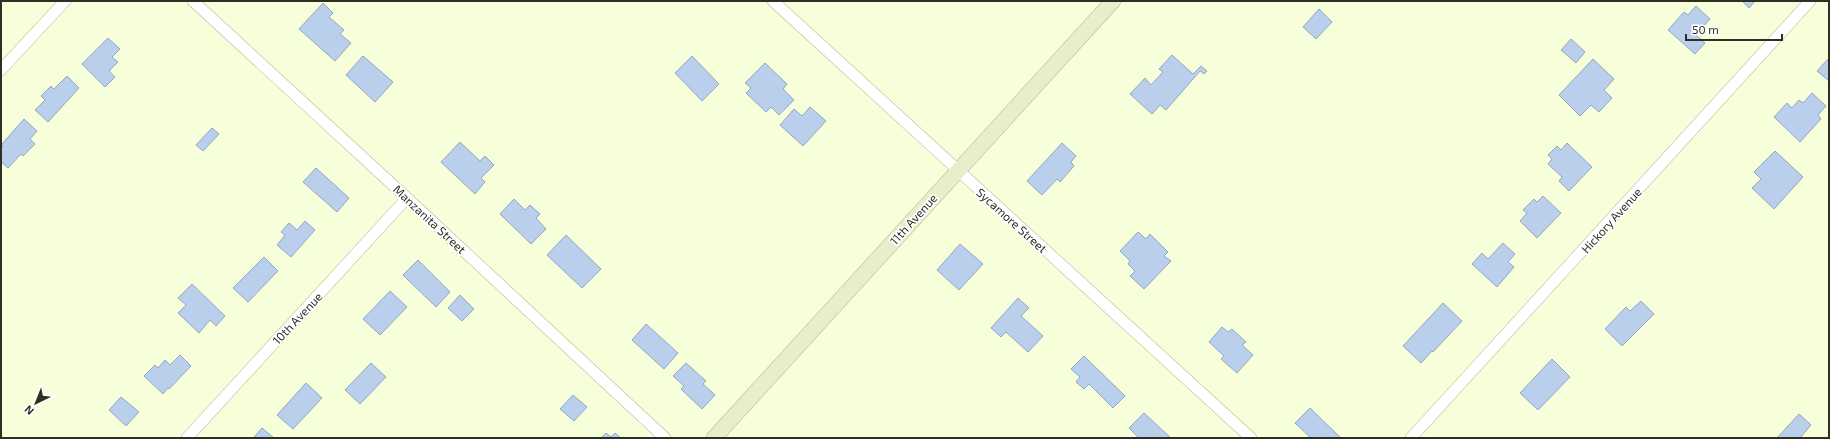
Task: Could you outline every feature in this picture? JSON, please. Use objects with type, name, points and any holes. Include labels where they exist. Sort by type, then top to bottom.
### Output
[{"type":"main road","name":"11th Avenue","points":[[714,438],[1113,1]]},
{"type":"street","points":[[1,70],[65,1]]},
{"type":"street","name":"Manzanita Street","points":[[193,1],[665,438]]},
{"type":"street","name":"Sycamore Street","points":[[773,1],[1251,438]]},
{"type":"street","name":"Hickory Avenue","points":[[1411,438],[1810,1]]},
{"type":"street","name":"10th Avenue","points":[[187,438],[407,198]]},
{"type":"building","points":[[1742,1],[1755,1],[1749,8]]},
{"type":"building","points":[[323,3],[333,13],[329,17],[344,30],[340,34],[351,43],[335,61],[299,29]]},
{"type":"building","points":[[1696,6],[1710,19],[1696,35],[1705,43],[1695,54],[1668,30],[1684,12],[1688,15]]},
{"type":"building","points":[[1319,9],[1332,22],[1316,39],[1303,27]]},
{"type":"building","points":[[108,38],[120,49],[112,57],[118,62],[109,71],[115,77],[105,87],[82,64]]},
{"type":"building","points":[[1571,39],[1585,52],[1576,63],[1561,50]]},
{"type":"building","points":[[1172,55],[1193,74],[1201,66],[1207,71],[1204,74],[1200,71],[1166,110],[1160,105],[1152,114],[1130,94],[1145,78],[1151,85],[1163,72],[1159,69]]},
{"type":"building","points":[[363,56],[393,82],[375,102],[346,75]]},
{"type":"building","points":[[692,56],[719,84],[702,101],[675,73]]},
{"type":"building","points":[[1829,58],[1829,81],[1817,71]]},
{"type":"building","points":[[1593,59],[1614,79],[1604,90],[1612,98],[1599,112],[1591,105],[1580,116],[1559,95]]},
{"type":"building","points":[[765,63],[787,84],[783,89],[794,100],[779,115],[771,107],[766,112],[746,93],[751,88],[745,83]]},
{"type":"building","points":[[67,76],[79,88],[48,122],[35,110],[45,100],[41,96],[51,86],[54,89]]},
{"type":"building","points":[[1812,93],[1826,106],[1818,115],[1821,119],[1800,142],[1774,117],[1787,103],[1792,108],[1799,100],[1803,103]]},
{"type":"building","points":[[810,107],[826,121],[803,146],[780,125],[794,109],[802,116]]},
{"type":"building","points":[[24,119],[37,131],[30,139],[35,144],[23,156],[21,154],[8,168],[1,162],[1,148],[3,146],[1,145]]},
{"type":"building","points":[[212,128],[219,134],[203,151],[196,145]]},
{"type":"building","points":[[460,142],[480,161],[485,156],[494,165],[481,178],[485,182],[475,194],[441,162]]},
{"type":"building","points":[[1062,143],[1076,156],[1071,162],[1074,166],[1060,182],[1057,179],[1042,195],[1027,181]]},
{"type":"building","points":[[1567,143],[1592,167],[1569,191],[1559,181],[1562,177],[1548,164],[1552,159],[1548,155],[1557,146],[1561,150]]},
{"type":"building","points":[[1775,151],[1803,177],[1774,209],[1752,188],[1761,179],[1754,172]]},
{"type":"building","points":[[316,168],[349,198],[337,212],[303,182]]},
{"type":"building","points":[[1543,196],[1561,213],[1537,238],[1520,221],[1527,213],[1523,210],[1534,199],[1537,202]]},
{"type":"building","points":[[514,199],[525,210],[530,205],[540,214],[536,218],[546,229],[531,244],[500,214]]},
{"type":"building","points":[[305,221],[315,230],[291,257],[277,245],[285,235],[281,232],[289,223],[297,230]]},
{"type":"building","points":[[1138,232],[1146,239],[1150,234],[1168,252],[1164,256],[1171,261],[1144,289],[1130,276],[1135,271],[1128,264],[1130,261],[1120,251]]},
{"type":"building","points":[[566,235],[601,269],[582,288],[547,255]]},
{"type":"building","points":[[1503,243],[1515,254],[1508,262],[1514,267],[1497,287],[1472,264],[1482,253],[1488,259]]},
{"type":"building","points":[[960,244],[983,264],[959,290],[937,270]]},
{"type":"building","points":[[264,257],[278,271],[248,302],[233,288]]},
{"type":"building","points":[[418,260],[450,292],[436,307],[403,275]]},
{"type":"building","points":[[192,284],[225,316],[216,326],[210,320],[199,333],[178,313],[186,305],[178,298]]},
{"type":"building","points":[[390,291],[407,307],[380,335],[363,319]]},
{"type":"building","points":[[460,295],[474,309],[462,321],[448,308]]},
{"type":"building","points":[[1018,298],[1029,308],[1021,316],[1043,336],[1028,352],[1006,332],[1001,337],[991,328]]},
{"type":"building","points":[[1641,301],[1654,314],[1622,346],[1605,329],[1626,307],[1630,311]]},
{"type":"building","points":[[1443,303],[1462,321],[1421,363],[1403,346]]},
{"type":"building","points":[[646,324],[678,353],[664,369],[632,340]]},
{"type":"building","points":[[1222,327],[1228,332],[1232,329],[1246,342],[1242,345],[1253,355],[1237,373],[1221,359],[1224,356],[1209,342]]},
{"type":"building","points":[[180,355],[191,366],[163,394],[144,376],[155,365],[158,368],[165,360],[170,365]]},
{"type":"building","points":[[1084,356],[1125,396],[1113,408],[1089,384],[1084,389],[1076,382],[1080,377],[1071,369]]},
{"type":"building","points":[[1552,359],[1570,377],[1538,410],[1520,393]]},
{"type":"building","points":[[371,363],[386,377],[360,404],[345,390]]},
{"type":"building","points":[[686,363],[706,381],[703,384],[715,395],[702,409],[681,389],[684,386],[673,376]]},
{"type":"building","points":[[306,383],[322,398],[293,429],[277,415]]},
{"type":"building","points":[[573,395],[587,407],[574,421],[560,409]]},
{"type":"building","points":[[121,397],[139,412],[126,426],[109,410]]},
{"type":"building","points":[[1310,408],[1341,438],[1311,438],[1295,423]]},
{"type":"building","points":[[1144,413],[1171,438],[1139,438],[1129,428]]},
{"type":"building","points":[[1799,414],[1811,425],[1800,438],[1777,438]]},
{"type":"building","points":[[262,428],[274,438],[253,438]]},
{"type":"building","points":[[606,433],[611,437],[615,433],[621,438],[601,438]]}]
